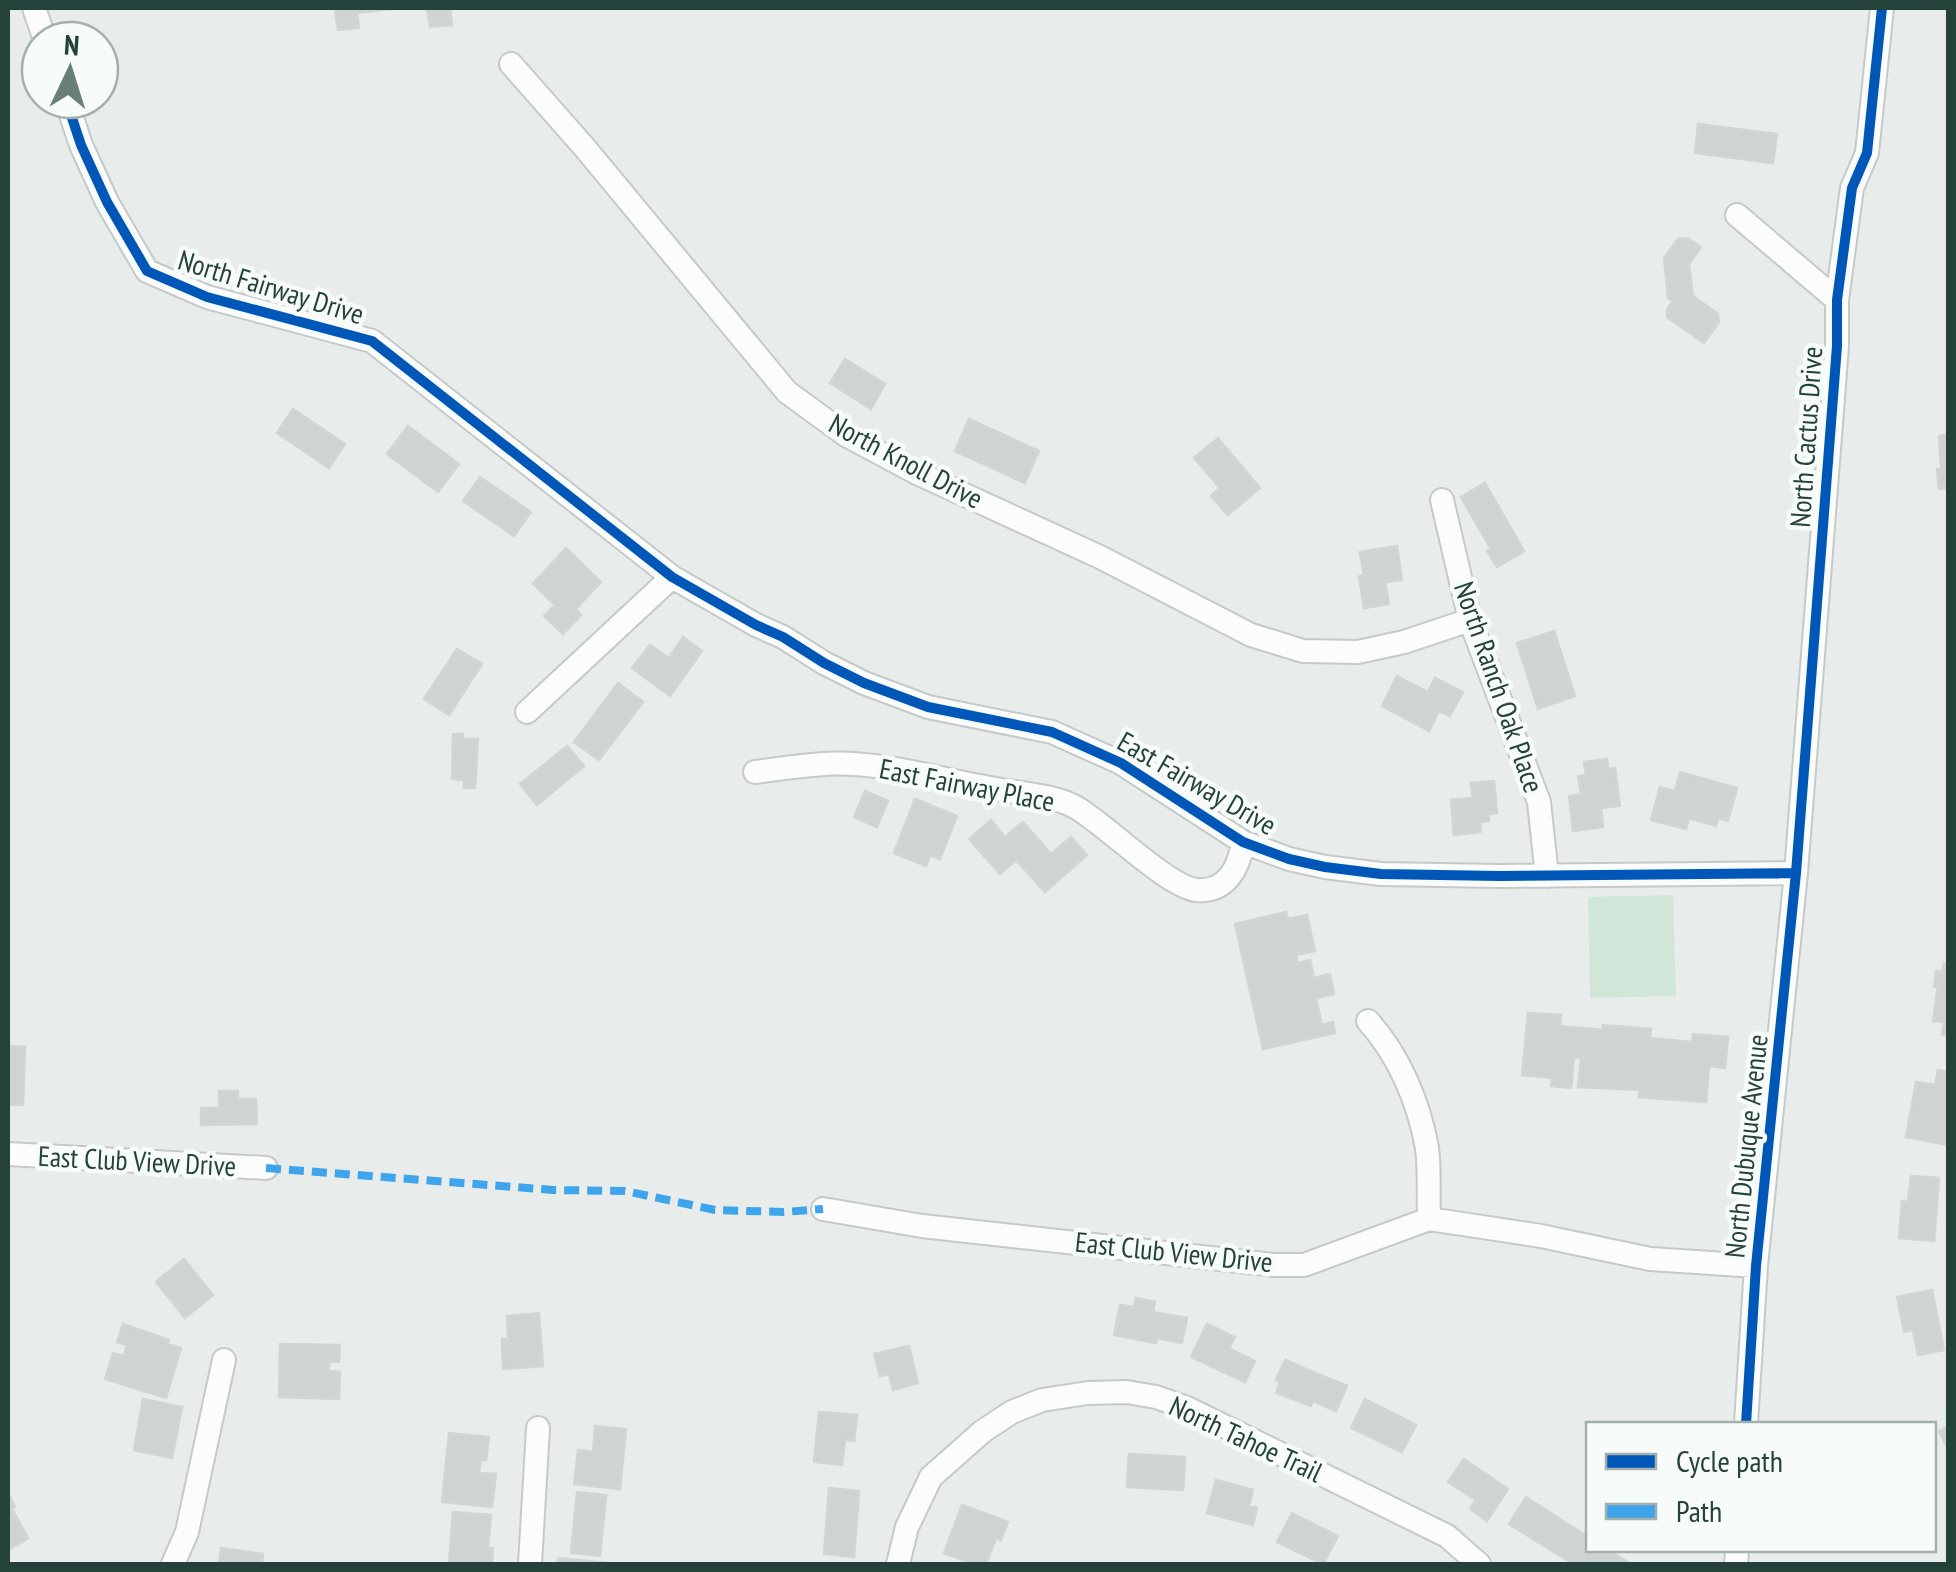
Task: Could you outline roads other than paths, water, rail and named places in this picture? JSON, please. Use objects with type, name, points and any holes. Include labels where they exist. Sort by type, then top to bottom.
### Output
[{"type":"street","name":"North Cactus Drive","points":[[1796,873],[1838,300],[1852,188],[1867,153],[1882,8]]},
{"type":"street","name":"North Knoll Drive","points":[[511,64],[787,392],[846,435],[917,473],[1100,557],[1251,635],[1303,651],[1358,652],[1404,642],[1470,620]]},
{"type":"street","name":"North Fairway Drive","points":[[73,120],[108,202],[147,270],[207,297],[372,341],[672,576]]},
{"type":"street","points":[[1738,215],[1838,300]]},
{"type":"street","name":"North Ranch Oak Place","points":[[1442,500],[1470,620],[1539,802],[1547,876]]},
{"type":"street","points":[[527,712],[672,576]]},
{"type":"street","name":"East Fairway Drive","points":[[672,576],[864,682],[928,707],[1052,732],[1093,750],[1132,770],[1244,842],[1289,859],[1381,874],[1796,873]]},
{"type":"street","name":"East Fairway Place","points":[[756,772],[853,764],[1040,797],[1073,806],[1172,880],[1196,890],[1220,885],[1232,876],[1244,842]]},
{"type":"street","name":"North Dubuque Avenue","points":[[1746,1422],[1756,1266],[1796,873]]},
{"type":"street","points":[[1368,1022],[1384,1039],[1420,1116],[1427,1150],[1430,1219]]},
{"type":"street","name":"East Club View Drive","points":[[8,1154],[266,1168]]},
{"type":"street","name":"East Club View Drive","points":[[823,1209],[922,1226],[1274,1265],[1304,1264],[1430,1219],[1542,1236],[1650,1260],[1756,1266]]},
{"type":"street","points":[[173,1564],[187,1532],[224,1360]]},
{"type":"street","name":"North Tahoe Trail","points":[[898,1564],[907,1526],[931,1477],[983,1431],[1012,1412],[1042,1400],[1127,1392],[1156,1397],[1202,1416],[1447,1536],[1479,1564]]},
{"type":"street","points":[[530,1564],[538,1428]]}]
